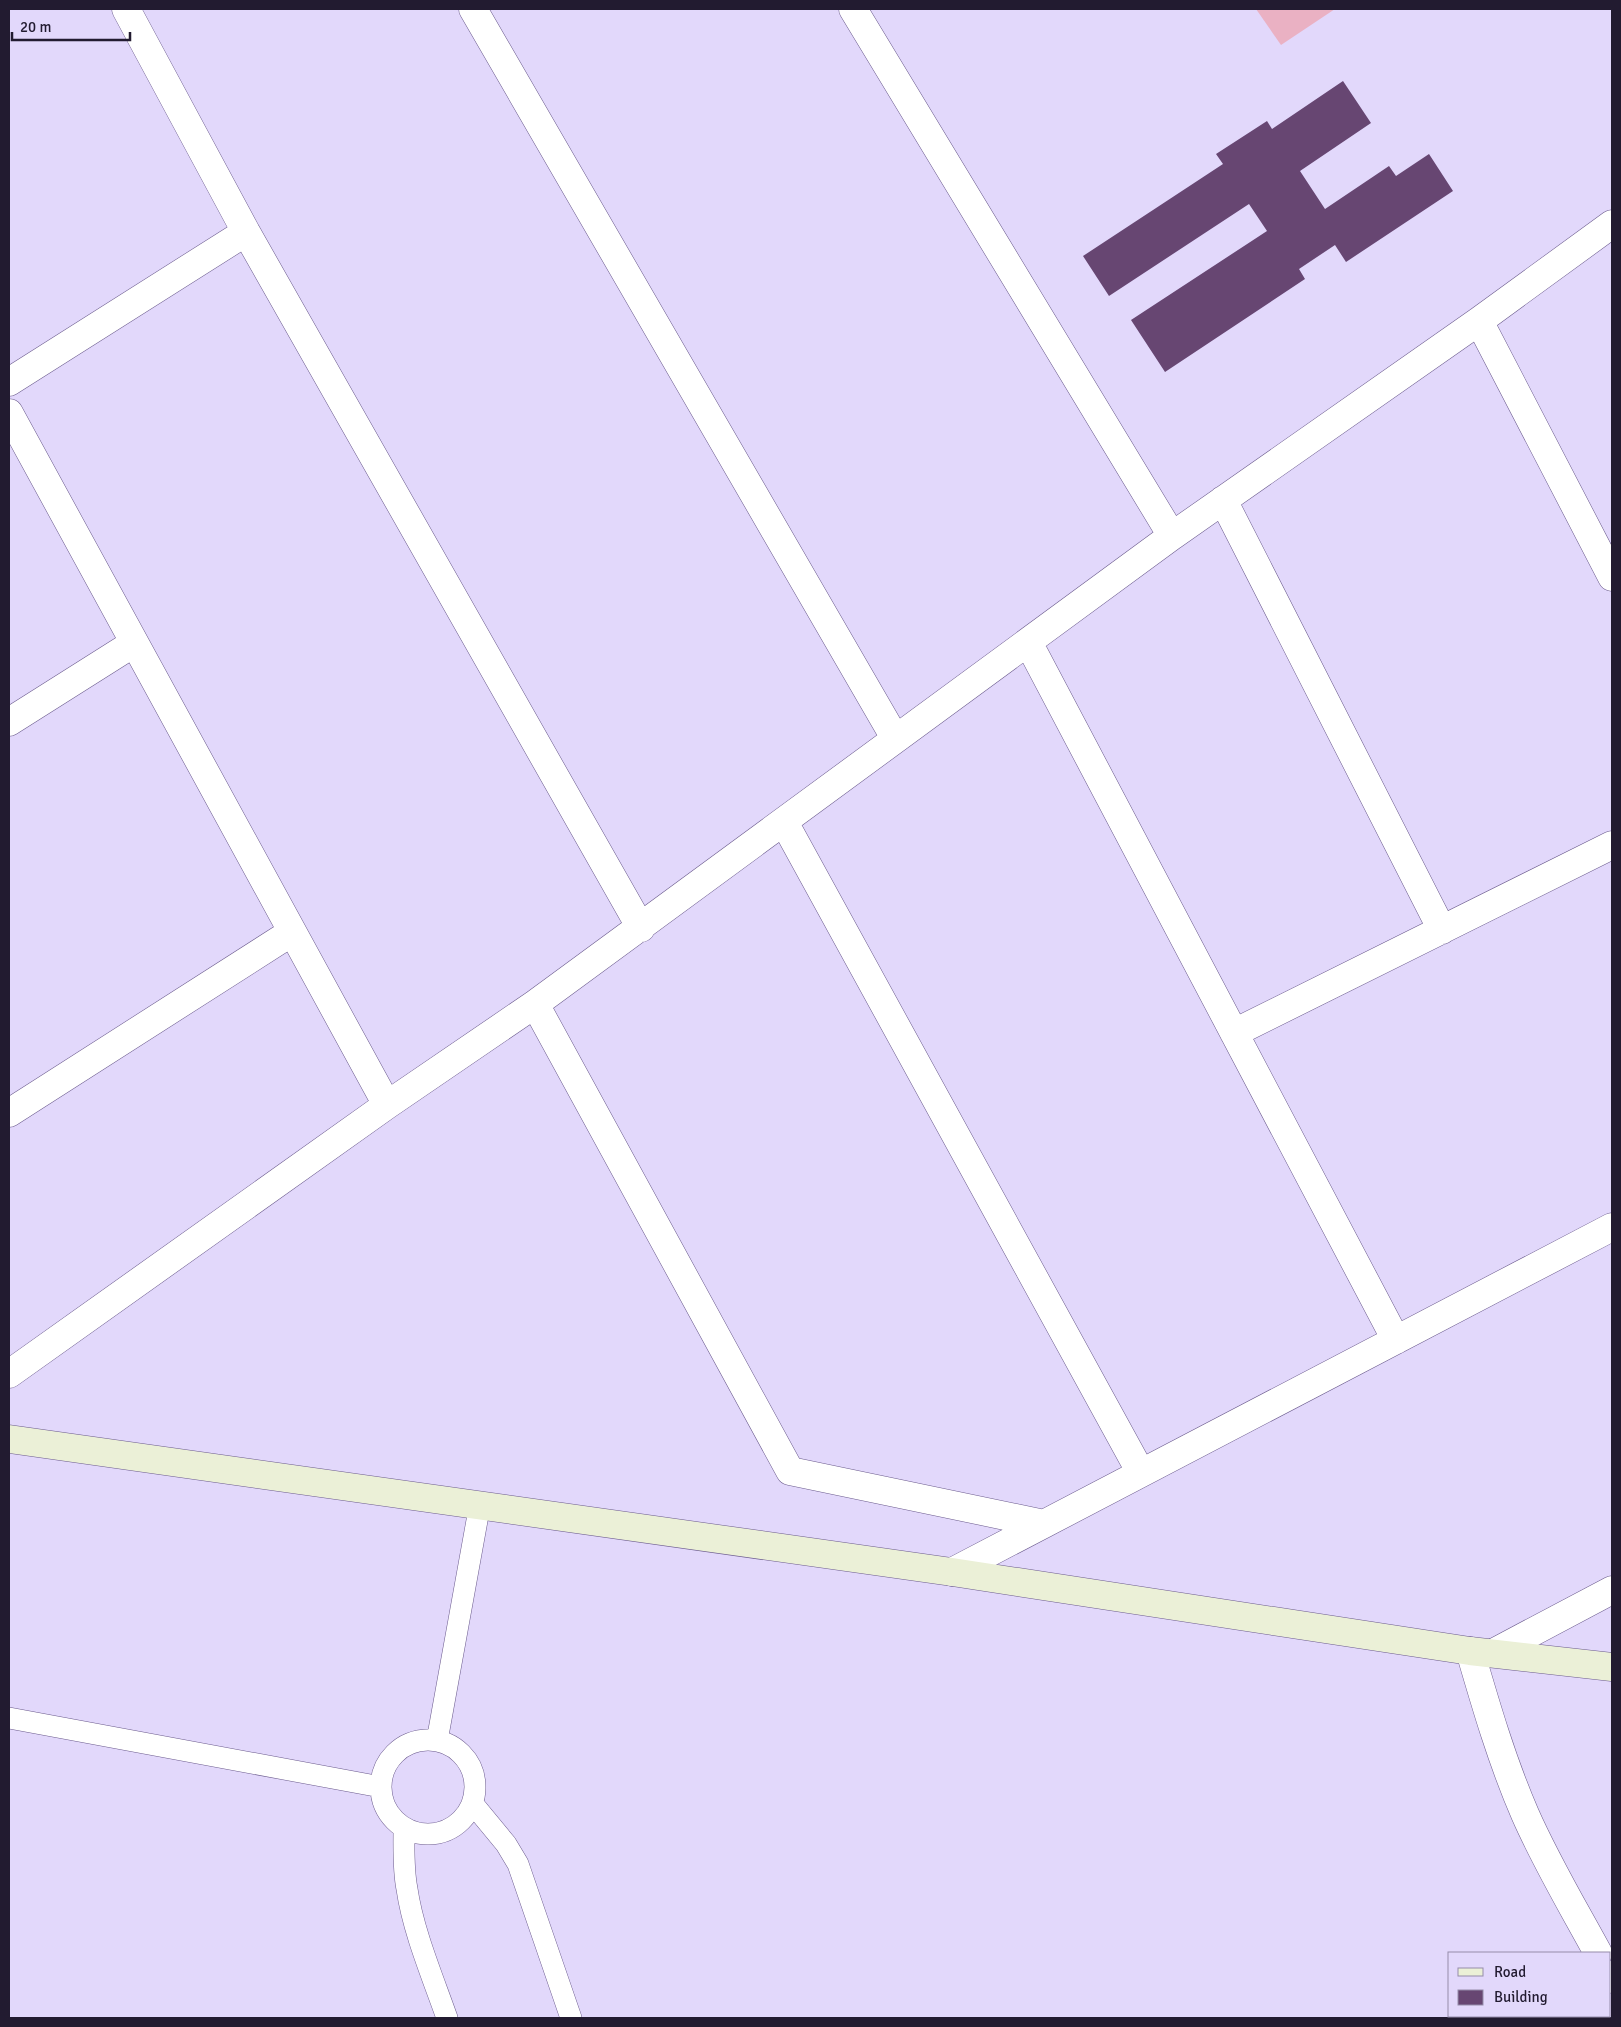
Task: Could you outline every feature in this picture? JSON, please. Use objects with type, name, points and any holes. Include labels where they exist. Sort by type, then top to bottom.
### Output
[{"type":"street","points":[[126,9],[246,232],[641,928]]},
{"type":"street","points":[[473,9],[895,738]]},
{"type":"street","points":[[853,9],[1172,536]]},
{"type":"street","points":[[9,1374],[387,1105],[535,1004],[641,928],[895,738],[1172,536],[1479,321],[1612,224]]},
{"type":"street","points":[[9,382],[246,232]]},
{"type":"street","points":[[1479,321],[1612,576]]},
{"type":"street","points":[[9,413],[387,1105]]},
{"type":"street","points":[[1222,500],[1442,930]]},
{"type":"street","points":[[1028,642],[1396,1340]]},
{"type":"street","points":[[9,722],[134,643]]},
{"type":"street","points":[[784,822],[1140,1473]]},
{"type":"street","points":[[1234,1033],[1612,845]]},
{"type":"street","points":[[9,1113],[292,932]]},
{"type":"street","points":[[535,1004],[790,1471],[1044,1524]]},
{"type":"street","points":[[952,1572],[1612,1227]]},
{"type":"street","points":[[9,1439],[952,1572],[1481,1652],[1612,1668]]},
{"type":"street","points":[[1481,1652],[1612,1590]]},
{"type":"street","points":[[1481,1652],[1502,1756],[1526,1816],[1597,1952]]},
{"type":"lane","points":[[437,1740],[480,1504]]},
{"type":"lane","points":[[9,1718],[381,1787]]},
{"type":"lane","points":[[421,1740],[437,1740],[453,1746],[465,1757],[473,1771],[476,1787],[473,1804],[464,1818],[452,1828],[436,1834],[419,1833],[404,1828],[392,1817],[383,1803],[381,1787],[384,1770],[392,1756],[405,1746],[421,1740]]},
{"type":"lane","points":[[473,1804],[506,1844],[518,1864],[570,2018]]},
{"type":"lane","points":[[404,1828],[407,1890],[414,1918],[447,2018]]},
{"type":"shaded area","points":[[1256,9],[1335,9],[1281,45]]},
{"type":"building","points":[[1343,81],[1371,123],[1300,171],[1325,209],[1389,166],[1396,176],[1429,154],[1453,191],[1346,262],[1335,245],[1299,269],[1305,279],[1165,372],[1131,320],[1267,231],[1249,204],[1109,296],[1083,256],[1223,164],[1216,154],[1267,121],[1272,129]]}]
